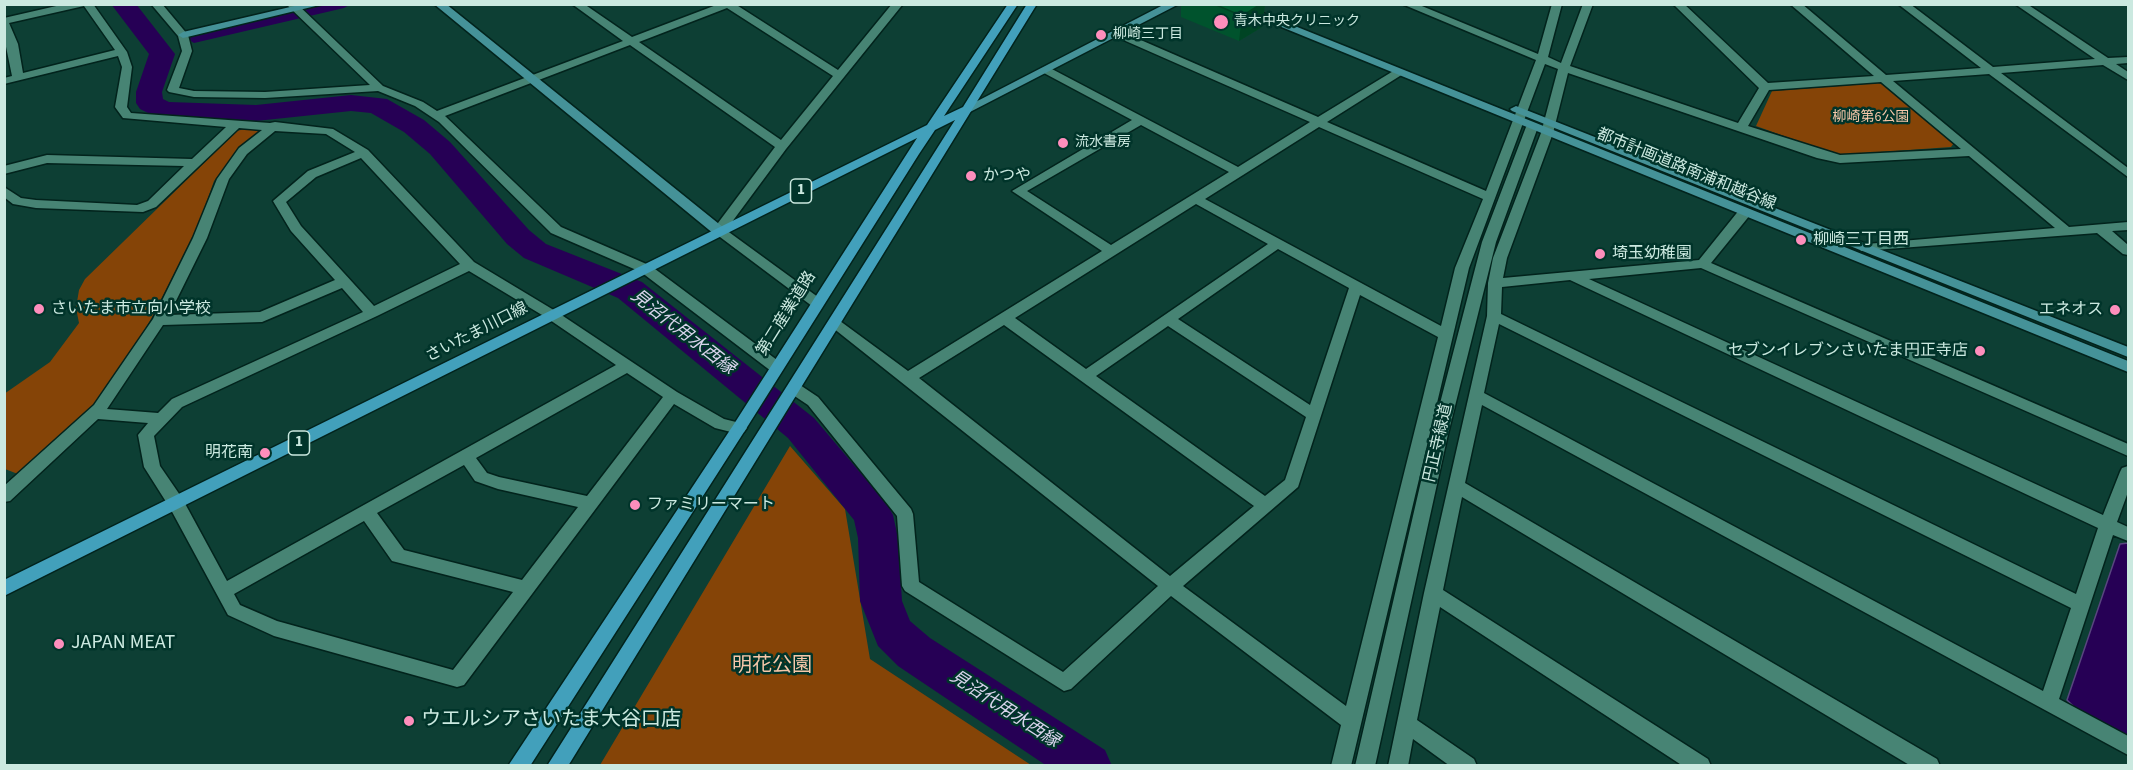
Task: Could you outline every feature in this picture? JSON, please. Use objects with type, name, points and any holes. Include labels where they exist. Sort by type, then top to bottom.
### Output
[{"type":"main road","name":"第二産業道路","points":[[518,765],[739,428],[816,303],[1012,4]]},
{"type":"main road","points":[[557,765],[775,421],[1032,4]]},
{"type":"main road","name":"さいたま川口線","points":[[4,589],[966,110]]},
{"type":"street","points":[[18,77],[13,44],[4,23],[81,4]]},
{"type":"street","points":[[88,4],[122,52],[127,67],[121,107],[127,116],[329,130],[363,153],[469,265],[552,315],[672,396],[720,424],[739,428]]},
{"type":"street","points":[[156,4],[183,35],[187,51],[173,90],[194,94],[266,95],[379,88]]},
{"type":"street","points":[[183,35],[294,7],[319,4]]},
{"type":"street","points":[[439,4],[719,231],[816,303]]},
{"type":"street","points":[[577,4],[782,146]]},
{"type":"street","points":[[719,231],[782,146],[898,4]]},
{"type":"street","points":[[966,110],[1174,4]]},
{"type":"street","name":"都市計画道路南浦和越谷線","points":[[1230,4],[1399,72],[1866,248],[2128,352]]},
{"type":"street","name":"都市計画道路南浦和越谷線","points":[[1254,4],[1745,212],[2128,367]]},
{"type":"street","points":[[1407,4],[1564,68],[1840,159],[1972,152]]},
{"type":"street","points":[[1341,765],[1462,268],[1489,197],[1564,68],[1588,4]]},
{"type":"street","points":[[1678,4],[1765,87],[2128,60]]},
{"type":"street","points":[[1795,4],[2066,231]]},
{"type":"street","points":[[1903,4],[2128,173]]},
{"type":"street","points":[[2021,5],[2028,4]]},
{"type":"street","points":[[437,115],[727,5],[839,75]]},
{"type":"street","points":[[1398,765],[1433,592],[1494,316],[1495,283],[1500,258],[1534,123],[1542,58],[1557,5]]},
{"type":"street","points":[[2021,5],[2128,77]]},
{"type":"street","points":[[294,7],[379,88],[419,104],[437,115],[556,230],[642,271],[776,367]]},
{"type":"street","points":[[1116,33],[1489,197]]},
{"type":"street","points":[[4,81],[122,52]]},
{"type":"street","points":[[1046,69],[1238,172]]},
{"type":"street","points":[[908,378],[1399,72]]},
{"type":"street","points":[[1741,128],[1765,87]]},
{"type":"street","points":[[1111,251],[1018,191],[1141,120]]},
{"type":"street","name":"円正寺緑道","points":[[1365,765],[1440,434],[1489,243],[1534,123]]},
{"type":"street","points":[[4,191],[16,201],[36,204],[138,209],[152,204],[236,124]]},
{"type":"street","points":[[4,496],[95,413],[159,320],[200,238],[223,179],[243,151],[275,125]]},
{"type":"street","points":[[363,153],[312,174],[279,201],[296,228],[372,313]]},
{"type":"street","points":[[4,170],[47,159],[195,163]]},
{"type":"street","points":[[1196,199],[1445,335]]},
{"type":"street","points":[[1703,264],[1745,212]]},
{"type":"street","points":[[1866,248],[2128,225]]},
{"type":"street","points":[[2100,228],[2128,251]]},
{"type":"street","points":[[1086,376],[1277,244]]},
{"type":"street","points":[[1495,283],[1703,264],[2128,450]]},
{"type":"street","points":[[469,265],[372,313],[177,403],[146,435],[152,467],[176,503],[234,610],[274,628],[457,679],[672,396]]},
{"type":"street","points":[[1572,276],[2128,534]]},
{"type":"street","points":[[159,320],[262,317],[344,282]]},
{"type":"street","points":[[790,396],[813,401],[905,514],[911,586],[1064,683],[1170,586],[1292,483],[1356,287]]},
{"type":"street","points":[[1494,316],[2081,605]]},
{"type":"street","points":[[1005,318],[1265,505]]},
{"type":"street","points":[[1168,319],[1314,415]]},
{"type":"street","points":[[835,324],[908,378],[1170,586],[1351,721]]},
{"type":"street","points":[[224,591],[627,366]]},
{"type":"street","points":[[1476,395],[2128,746]]},
{"type":"street","points":[[95,413],[162,419]]},
{"type":"street","points":[[1422,430],[1466,441]]},
{"type":"street","points":[[466,456],[481,477],[498,483],[590,503]]},
{"type":"street","points":[[2049,702],[2108,524],[2128,472]]},
{"type":"street","points":[[1456,486],[1930,765]]},
{"type":"street","points":[[366,511],[398,556],[526,588]]},
{"type":"street","points":[[1433,592],[1701,765]]},
{"type":"street","points":[[1406,723],[1467,765]]},
{"type":"green space","name":"柳崎第6公園","points":[[1879,83],[1886,86],[1954,143],[1951,147],[1837,155],[1756,126],[1772,91]]},
{"type":"green space","points":[[258,130],[260,133],[239,149],[214,181],[197,229],[151,319],[111,386],[64,438],[23,476],[5,469],[4,394],[50,362],[79,323],[76,308],[79,290],[85,279],[237,131]]},
{"type":"green space","name":"明花公園","points":[[790,446],[845,509],[870,659],[1031,765],[600,765]]},
{"type":"shaded area","points":[[2128,543],[2128,736],[2075,708],[2067,700],[2120,544]]},
{"type":"building","points":[[1214,4],[1261,4],[1242,16]]},
{"type":"waterway","name":"見沼代用水西縁","points":[[123,4],[162,54],[149,92],[150,103],[164,110],[256,113],[319,105],[351,103],[377,105],[414,126],[440,148],[518,237],[535,251],[630,290],[801,428],[873,515],[878,538],[881,601],[893,633],[914,652],[1088,766]]},
{"type":"waterway","points":[[194,39],[344,4]]},
{"type":"place","name":"青木中央クリニック","points":[[1221,22]]},
{"type":"place","name":"柳崎三丁目","points":[[1101,35]]},
{"type":"place","name":"流水書房","points":[[1063,143]]},
{"type":"place","name":"かつや","points":[[971,176]]},
{"type":"place","name":"柳崎三丁目西","points":[[1801,240]]},
{"type":"place","name":"埼玉幼稚園","points":[[1600,254]]},
{"type":"place","name":"さいたま市立向小学校","points":[[39,309]]},
{"type":"place","name":"エネオス","points":[[2115,310]]},
{"type":"place","name":"セブンイレブンさいたま円正寺店","points":[[1980,351]]},
{"type":"place","name":"明花南","points":[[265,453]]},
{"type":"place","name":"ファミリーマート","points":[[635,505]]},
{"type":"place","name":"JAPAN MEAT","points":[[59,644]]},
{"type":"place","name":"ウエルシアさいたま大谷口店","points":[[409,721]]}]
